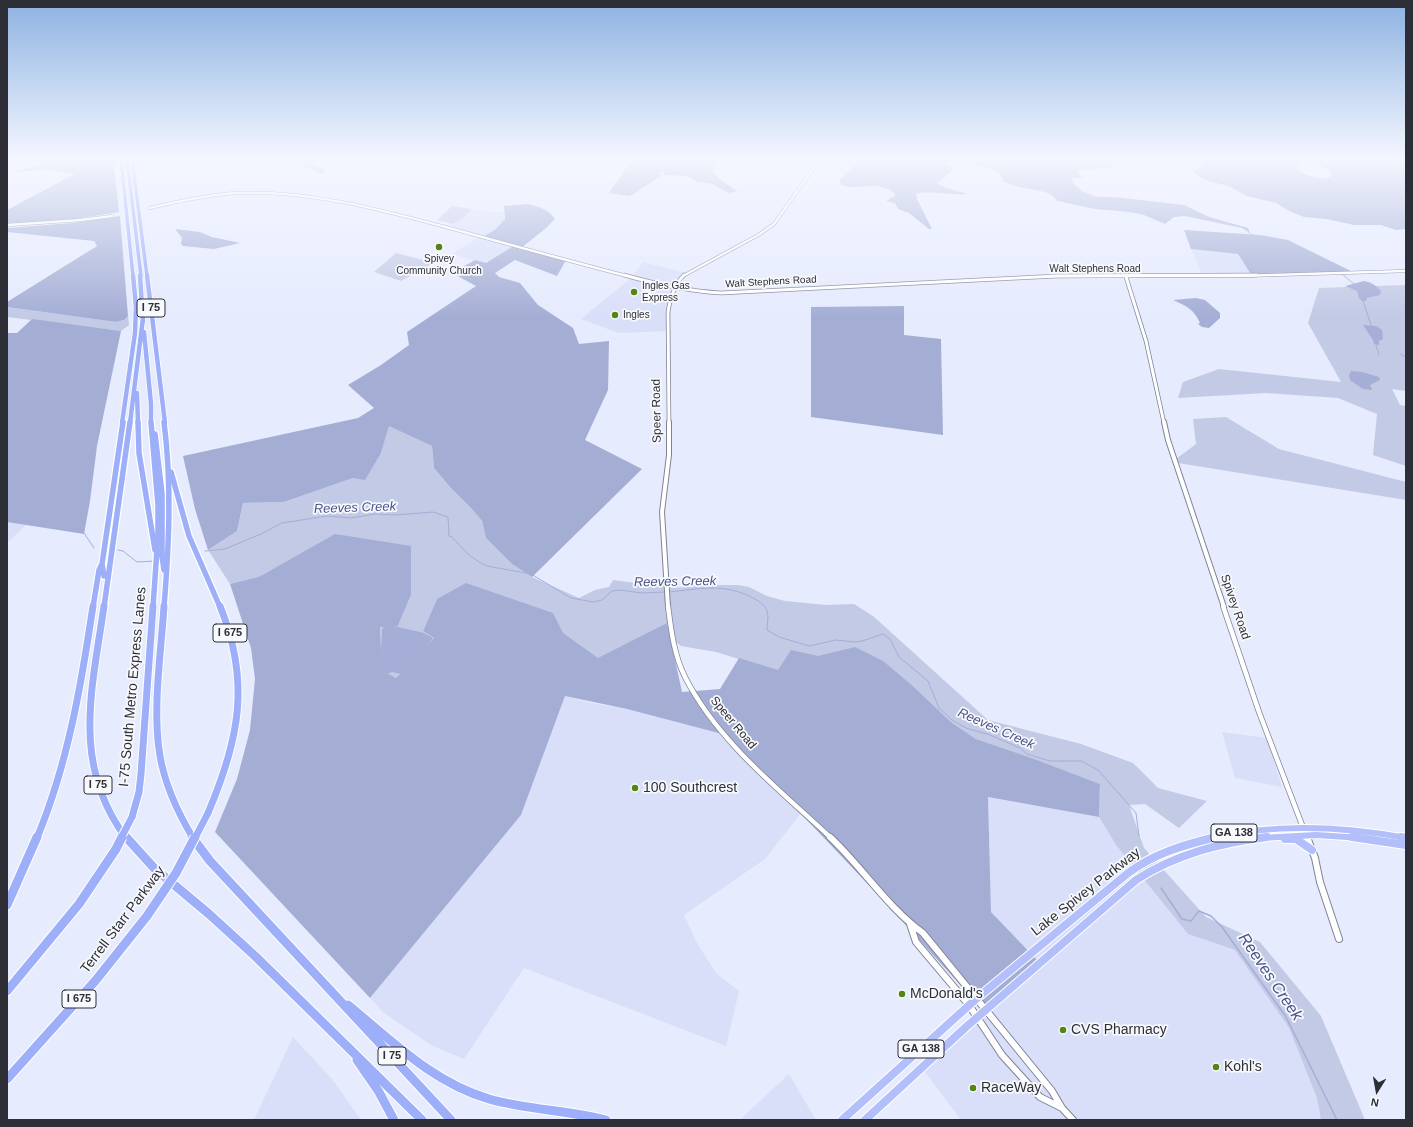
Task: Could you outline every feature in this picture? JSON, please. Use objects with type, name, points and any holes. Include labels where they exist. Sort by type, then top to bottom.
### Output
[{"type":"highway","name":"I 75","points":[[127,212],[135,283],[135,333],[102,564],[104,569],[102,591],[104,595],[90,704],[88,736],[92,765],[102,798],[118,827],[139,852],[222,926],[422,1120]]},
{"type":"highway","name":"I-75 South Metro Express Lanes","points":[[7,991],[84,897],[116,849],[132,817],[137,801],[141,778],[156,573],[158,504],[140,267],[133,212]]},
{"type":"highway","name":"I 75","points":[[139,212],[168,458],[169,509],[159,684],[158,737],[160,756],[170,794],[182,820],[198,846],[210,861],[451,1120]]},
{"type":"highway","name":"I-75 South Metro Express Lanes","points":[[143,318],[135,386],[137,390],[139,453],[156,545]]},
{"type":"highway","points":[[104,595],[135,386]]},
{"type":"highway","points":[[151,405],[163,495],[164,524],[162,559],[166,577]]},
{"type":"highway","name":"Terrell Starr Parkway","points":[[7,1079],[96,980],[147,916],[176,873],[208,813],[223,778],[235,733],[239,694],[234,646],[225,619],[184,520],[168,458]]},
{"type":"highway","points":[[7,905],[37,837],[63,764],[72,727],[99,570],[102,564]]},
{"type":"highway","name":"Lake Spivey Parkway","points":[[842,1120],[976,999],[1130,870],[1152,857],[1168,850],[1217,836],[1256,829],[1302,826],[1362,829],[1406,838]]},
{"type":"highway","name":"Lake Spivey Parkway","points":[[865,1120],[985,1010],[1136,880],[1154,868],[1193,852],[1235,842],[1281,835],[1306,834],[1359,837],[1406,845]]},
{"type":"highway","points":[[1235,842],[1290,838],[1301,842],[1312,850]]},
{"type":"highway","points":[[331,992],[418,1064],[450,1085],[474,1095],[500,1102],[583,1114],[606,1120]]},
{"type":"highway","points":[[350,1050],[379,1092],[394,1120]]},
{"type":"street","name":"Walt Stephens Road","points":[[388,212],[659,285],[721,293],[1030,278],[1239,276],[1406,271]]},
{"type":"street","points":[[675,288],[683,276],[756,236],[774,224],[783,212]]},
{"type":"street","points":[[7,225],[39,224],[112,216]]},
{"type":"street","name":"Spivey Road","points":[[1126,277],[1146,341],[1170,447],[1240,656],[1312,850],[1320,882],[1339,939]]},
{"type":"street","name":"Speer Road","points":[[675,288],[670,298],[667,316],[669,455],[662,512],[667,602],[671,634],[685,676],[708,714],[734,746],[844,850],[910,923],[923,933],[1052,1091],[1062,1108]]},
{"type":"street","name":"Speer Road","points":[[910,923],[916,942],[969,1005],[976,1018],[1002,1055],[1040,1097],[1062,1108]]},
{"type":"street","points":[[1062,1108],[1074,1120]]},
{"type":"shaded area","points":[[7,212],[119,212],[75,219],[7,224]]},
{"type":"shaded area","points":[[446,212],[469,212],[461,220],[453,224],[437,220]]},
{"type":"shaded area","points":[[469,212],[503,213],[505,219],[496,229],[482,238],[512,247],[486,264],[452,254],[480,236],[448,227],[461,220]]},
{"type":"shaded area","points":[[504,212],[548,212],[555,219],[521,248],[566,260],[557,276],[515,260],[495,273],[499,277],[520,283],[538,305],[573,328],[579,344],[609,341],[608,390],[585,440],[642,469],[532,577],[512,564],[486,538],[482,521],[434,468],[432,446],[389,426],[381,453],[365,480],[353,478],[284,502],[243,503],[237,531],[208,550],[195,509],[183,456],[358,418],[374,408],[348,385],[381,365],[409,345],[407,332],[476,286],[452,273],[475,260],[486,263],[512,247],[481,238],[496,229],[505,219]]},
{"type":"shaded area","points":[[905,212],[923,212],[932,229],[929,229]]},
{"type":"shaded area","points":[[1125,212],[1198,212],[1209,217],[1248,228],[1250,233],[1242,228],[1185,216],[1174,217],[1165,224],[1144,215]]},
{"type":"shaded area","points":[[1290,212],[1406,212],[1406,229],[1396,230],[1381,225],[1354,225],[1326,219],[1304,217]]},
{"type":"shaded area","points":[[120,216],[128,316],[124,320],[116,322],[7,307],[7,302],[97,246],[94,241],[7,232],[7,228],[73,223]]},
{"type":"shaded area","points":[[175,229],[200,232],[212,237],[240,243],[214,249],[183,246],[181,244],[182,238]]},
{"type":"shaded area","points":[[1184,230],[1261,235],[1288,240],[1355,273],[1252,276],[1238,254],[1191,249]]},
{"type":"shaded area","points":[[1191,249],[1238,254],[1252,276],[1203,277]]},
{"type":"shaded area","points":[[396,253],[434,263],[401,281],[374,272]]},
{"type":"shaded area","points":[[643,262],[690,274],[671,288],[670,331],[619,333],[581,319],[631,278]]},
{"type":"shaded area","points":[[1364,281],[1378,287],[1381,291],[1380,295],[1367,298],[1366,301],[1362,301],[1359,298],[1357,291],[1345,286]]},
{"type":"shaded area","points":[[1406,285],[1406,391],[1392,389],[1400,405],[1406,406],[1406,466],[1373,455],[1377,414],[1338,398],[1266,393],[1178,398],[1183,382],[1219,369],[1341,382],[1308,323],[1319,288]]},
{"type":"shaded area","points":[[1196,298],[1205,300],[1220,313],[1220,318],[1209,328],[1202,327],[1198,324],[1200,323],[1198,318],[1192,311],[1173,300]]},
{"type":"shaded area","points":[[904,306],[904,335],[941,339],[943,435],[811,417],[811,307]]},
{"type":"shaded area","points":[[7,307],[116,322],[124,320],[128,316],[129,325],[121,331],[7,317]]},
{"type":"shaded area","points":[[32,319],[121,331],[97,446],[84,534],[7,522],[7,333],[17,333]]},
{"type":"shaded area","points":[[1363,325],[1376,326],[1382,330],[1383,339],[1379,341],[1379,345],[1374,344]]},
{"type":"shaded area","points":[[1351,371],[1362,372],[1379,377],[1380,380],[1370,385],[1372,390],[1363,389],[1350,380],[1349,375]]},
{"type":"shaded area","points":[[1226,417],[1279,449],[1406,482],[1406,500],[1172,462],[1196,444],[1193,419]]},
{"type":"shaded area","points":[[389,425],[432,446],[434,468],[482,521],[486,538],[512,564],[532,577],[579,598],[595,590],[609,587],[613,580],[673,588],[709,585],[737,585],[749,587],[767,596],[785,601],[826,605],[854,604],[873,616],[988,720],[1081,744],[1133,763],[1158,788],[1207,801],[1179,828],[1145,804],[1129,805],[1144,848],[1206,917],[1260,942],[1321,1016],[1365,1120],[1321,1120],[1317,1098],[1289,1028],[1235,950],[1188,934],[1116,845],[1099,817],[1100,784],[976,739],[951,722],[913,686],[884,663],[781,672],[716,652],[681,646],[675,641],[673,624],[667,623],[600,661],[437,599],[423,631],[434,638],[396,678],[382,670],[380,626],[398,626],[411,595],[411,546],[230,584],[208,550],[237,531],[243,503],[284,502],[353,478],[381,453]]},
{"type":"shaded area","points":[[7,522],[26,525],[7,543]]},
{"type":"shaded area","points":[[335,534],[411,546],[411,595],[398,626],[380,627],[382,670],[396,678],[434,638],[423,631],[437,599],[466,583],[553,613],[563,633],[598,658],[667,623],[682,692],[720,689],[739,658],[778,670],[791,650],[818,656],[855,647],[883,661],[913,686],[951,722],[976,739],[1100,784],[1099,817],[988,797],[991,912],[1037,960],[983,1010],[883,900],[726,735],[627,709],[565,696],[521,815],[370,998],[215,832],[237,779],[250,730],[255,679],[251,648],[230,584],[259,577]]},
{"type":"shaded area","points":[[385,624],[424,633],[433,638],[415,662],[402,674],[392,672],[382,676],[380,674],[382,630]]},
{"type":"shaded area","points":[[565,696],[592,703],[627,709],[726,735],[801,813],[765,859],[684,915],[697,943],[716,973],[739,991],[726,1046],[524,968],[464,1059],[431,1045],[384,1013],[370,998],[521,815]]},
{"type":"shaded area","points":[[1222,732],[1267,738],[1282,787],[1235,778]]},
{"type":"shaded area","points":[[988,797],[1099,817],[1116,845],[1188,934],[1235,950],[1289,1028],[1317,1098],[1321,1120],[961,1120],[922,1068],[1036,960],[991,912]]},
{"type":"shaded area","points":[[293,1037],[332,1079],[361,1120],[254,1120]]},
{"type":"shaded area","points":[[789,1074],[816,1120],[740,1120],[777,1085]]},
{"type":"waterway","points":[[1249,233],[1299,259],[1331,268],[1339,272]]},
{"type":"waterway","points":[[1342,274],[1354,284]]},
{"type":"waterway","points":[[1363,301],[1371,325]]},
{"type":"waterway","points":[[1376,345],[1379,355]]},
{"type":"waterway","points":[[1400,354],[1406,357]]},
{"type":"waterway","name":"Reeves Creek","points":[[7,430],[36,443],[49,452],[68,457],[70,462],[68,476],[73,489],[70,504],[73,519],[72,523],[78,531],[84,533],[94,548]]},
{"type":"waterway","name":"Reeves Creek","points":[[205,551],[225,549],[261,534],[282,523],[327,516],[351,518],[375,514],[395,515],[433,512],[448,517],[449,536],[452,537],[468,554],[479,562],[487,566],[531,574],[571,598],[593,602],[602,600],[612,591],[620,590],[642,593],[666,592]]},
{"type":"waterway","name":"Reeves Creek","points":[[118,550],[123,551],[137,562],[155,561]]},
{"type":"waterway","name":"Reeves Creek","points":[[669,592],[721,588],[741,593],[756,599],[764,606],[768,616],[767,630],[779,637],[809,646],[836,640],[854,642],[862,641],[883,634],[890,639],[899,657],[928,681],[939,708],[952,720],[966,728],[990,735],[1020,748],[1027,754],[1050,761],[1081,761],[1098,770],[1136,813],[1139,836]]},
{"type":"waterway","name":"Reeves Creek","points":[[1161,888],[1182,919],[1191,921],[1199,911],[1211,916],[1222,927],[1286,1017],[1337,1120]]},
{"type":"place","name":"Spivey Community Church","points":[[439,247]]},
{"type":"place","name":"Ingles Gas Express","points":[[634,292]]},
{"type":"place","name":"Ingles","points":[[615,315]]},
{"type":"place","name":"100 Southcrest","points":[[635,788]]},
{"type":"place","name":"McDonald's","points":[[902,994]]},
{"type":"place","name":"CVS Pharmacy","points":[[1063,1030]]},
{"type":"place","name":"Kohl's","points":[[1216,1067]]},
{"type":"place","name":"RaceWay","points":[[973,1088]]}]
